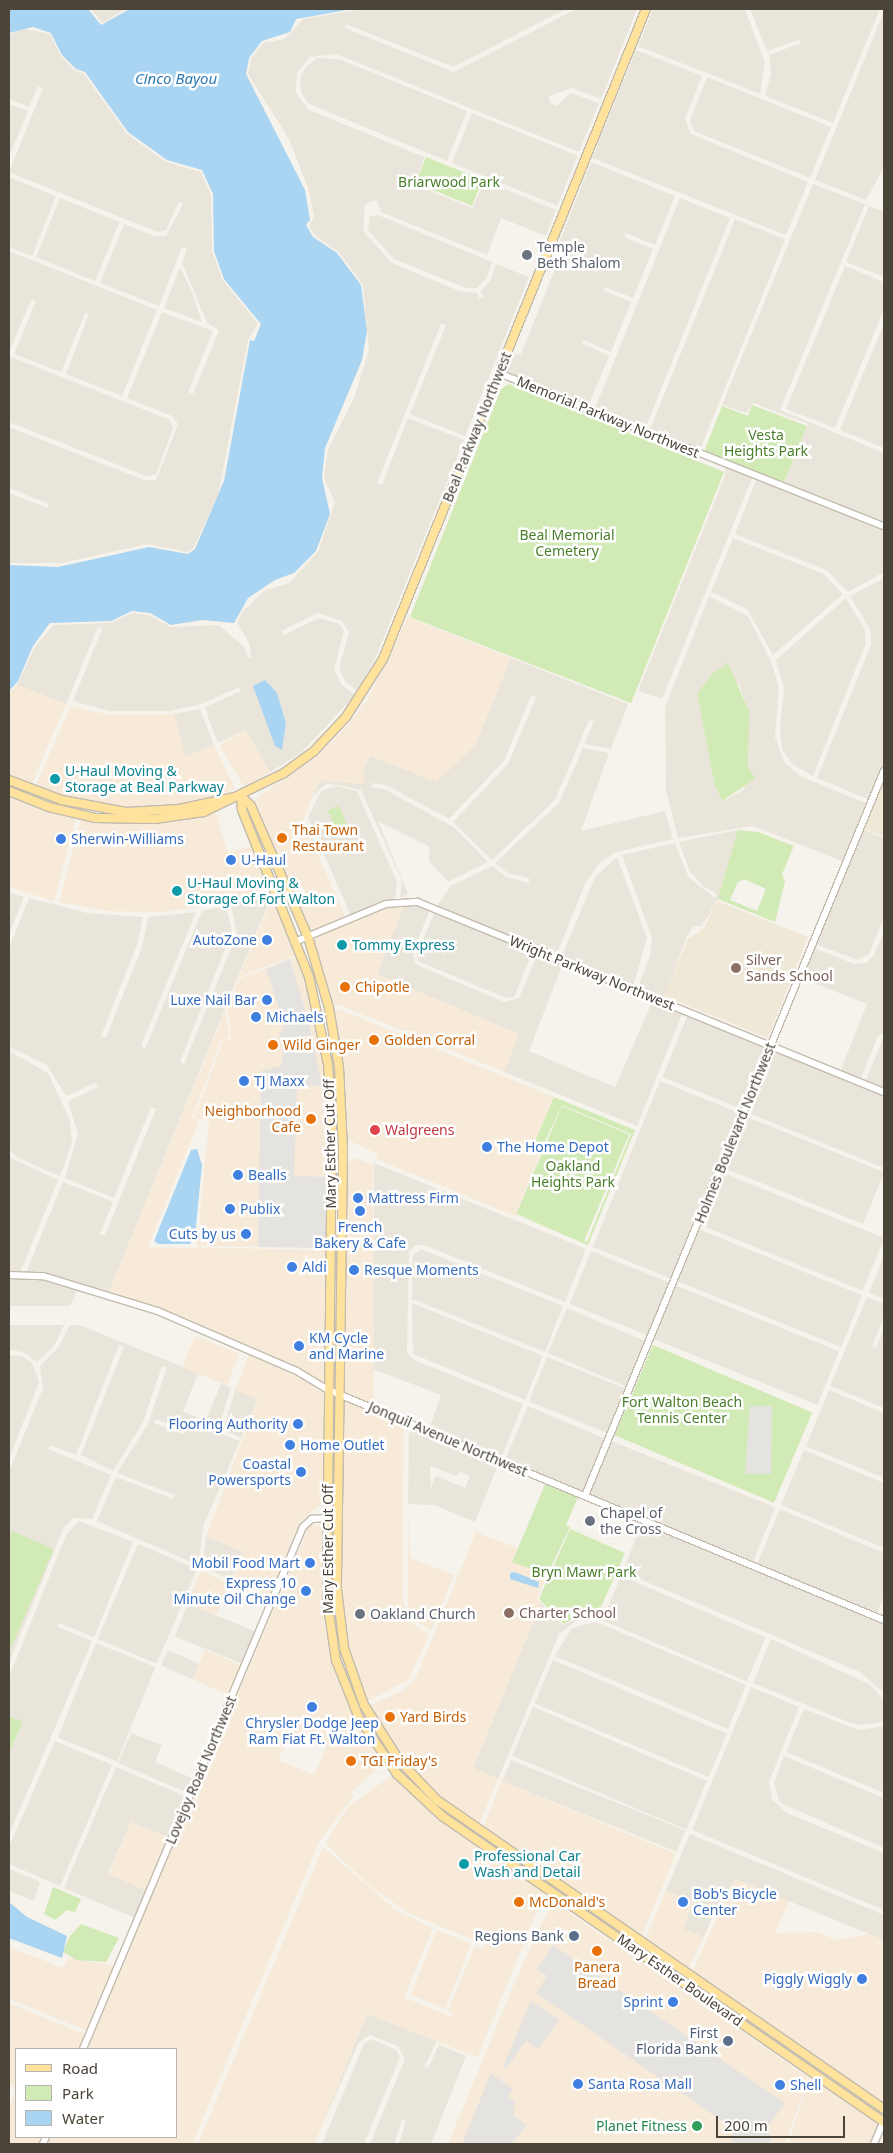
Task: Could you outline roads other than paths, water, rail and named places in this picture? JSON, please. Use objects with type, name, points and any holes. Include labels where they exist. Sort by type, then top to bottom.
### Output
[{"type":"main road","name":"Beal Parkway Northwest","points":[[9,791],[69,812],[125,820],[186,816],[224,806],[284,773],[313,752],[345,718],[371,682],[499,373],[646,9]]},
{"type":"main road","name":"Beal Parkway Northwest","points":[[9,780],[81,806],[155,812],[241,796]]},
{"type":"main road","points":[[9,785],[32,789]]},
{"type":"main road","name":"Mary Esther Cut Off","points":[[241,796],[243,812],[297,941],[317,1005],[330,1078],[331,1268],[327,1518],[331,1634],[349,1697],[378,1749],[417,1795],[475,1839]]},
{"type":"main road","name":"Mary Esther Cut Off","points":[[241,796],[252,806],[308,938],[329,1008],[339,1067],[341,1268],[338,1517],[341,1632],[358,1691],[386,1743],[424,1788],[479,1829]]},
{"type":"main road","points":[[224,806],[243,812]]},
{"type":"main road","points":[[125,820],[155,812]]},
{"type":"main road","points":[[276,889],[292,902]]},
{"type":"main road","points":[[331,1268],[341,1268]]},
{"type":"main road","points":[[331,1634],[341,1632]]},
{"type":"main road","name":"Mary Esther Boulevard","points":[[479,1829],[884,2109]]},
{"type":"main road","name":"Mary Esther Boulevard","points":[[475,1839],[884,2121]]},
{"type":"street","name":"Memorial Parkway Northwest","points":[[499,373],[884,526]]},
{"type":"street","name":"Holmes Boulevard Northwest","points":[[585,1496],[884,771]]},
{"type":"street","name":"Wright Parkway Northwest","points":[[297,941],[386,904],[418,902],[884,1092]]},
{"type":"street","name":"Jonquil Avenue Northwest","points":[[9,1275],[50,1278],[158,1311],[297,1371],[339,1394],[884,1620]]},
{"type":"street","name":"Lovejoy Road Northwest","points":[[83,2048],[303,1527],[312,1519],[338,1517]]},
{"type":"street","points":[[874,2144],[884,2121]]},
{"type":"water","name":"Cinco Bayou","points":[[9,9],[88,9],[101,25],[130,9],[353,9],[296,19],[290,32],[262,41],[249,58],[246,74],[305,190],[310,220],[306,225],[313,237],[337,253],[361,285],[367,331],[362,360],[325,448],[322,478],[330,514],[316,551],[294,573],[275,580],[248,598],[234,623],[202,620],[171,625],[150,613],[132,611],[111,621],[50,623],[33,646],[18,681],[9,691],[9,565],[58,567],[149,547],[188,554],[195,549],[224,481],[250,340],[254,341],[261,324],[224,279],[214,251],[213,194],[202,170],[167,160],[128,132],[85,72],[76,69],[62,55],[51,33],[33,27],[9,33]]},
{"type":"water","points":[[265,680],[277,693],[286,723],[282,750],[275,746],[253,686]]},
{"type":"water","points":[[197,1149],[202,1165],[195,1235],[190,1244],[158,1244],[154,1241],[191,1150]]},
{"type":"water","points":[[515,1572],[539,1582],[538,1588],[510,1579],[510,1573]]},
{"type":"water","points":[[9,1902],[27,1917],[67,1936],[62,1958],[9,1938]]},
{"type":"place","name":"Temple Beth Shalom","points":[[527,255]]},
{"type":"place","name":"U-Haul Moving & Storage at Beal Parkway","points":[[55,779]]},
{"type":"place","name":"Thai Town Restaurant","points":[[282,838]]},
{"type":"place","name":"Sherwin-Williams","points":[[61,839]]},
{"type":"place","name":"U-Haul","points":[[231,860]]},
{"type":"place","name":"U-Haul Moving & Storage of Fort Walton","points":[[177,891]]},
{"type":"place","name":"AutoZone","points":[[267,940]]},
{"type":"place","name":"Tommy Express","points":[[342,945]]},
{"type":"place","name":"Silver Sands School","points":[[736,968]]},
{"type":"place","name":"Chipotle","points":[[345,987]]},
{"type":"place","name":"Luxe Nail Bar","points":[[267,1000]]},
{"type":"place","name":"Michaels","points":[[256,1017]]},
{"type":"place","name":"Golden Corral","points":[[374,1040]]},
{"type":"place","name":"Wild Ginger","points":[[273,1045]]},
{"type":"place","name":"TJ Maxx","points":[[244,1081]]},
{"type":"place","name":"Neighborhood Cafe","points":[[311,1119]]},
{"type":"place","name":"Walgreens","points":[[375,1130]]},
{"type":"place","name":"The Home Depot","points":[[487,1147]]},
{"type":"place","name":"Bealls","points":[[238,1175]]},
{"type":"place","name":"Mattress Firm","points":[[358,1198]]},
{"type":"place","name":"Publix","points":[[230,1209]]},
{"type":"place","name":"French Bakery & Cafe","points":[[360,1211]]},
{"type":"place","name":"Cuts by us","points":[[246,1234]]},
{"type":"place","name":"Aldi","points":[[292,1267]]},
{"type":"place","name":"Resque Moments","points":[[354,1270]]},
{"type":"place","name":"KM Cycle and Marine","points":[[299,1346]]},
{"type":"place","name":"Flooring Authority","points":[[298,1424]]},
{"type":"place","name":"Home Outlet","points":[[290,1445]]},
{"type":"place","name":"Coastal Powersports","points":[[301,1472]]},
{"type":"place","name":"Chapel of the Cross","points":[[590,1521]]},
{"type":"place","name":"Mobil Food Mart","points":[[310,1563]]},
{"type":"place","name":"Express 10 Minute Oil Change","points":[[306,1591]]},
{"type":"place","name":"Charter School","points":[[509,1613]]},
{"type":"place","name":"Oakland Church","points":[[360,1614]]},
{"type":"place","name":"Chrysler Dodge Jeep Ram Fiat Ft. Walton","points":[[312,1707]]},
{"type":"place","name":"Yard Birds","points":[[390,1717]]},
{"type":"place","name":"TGI Friday's","points":[[351,1761]]},
{"type":"place","name":"Professional Car Wash and Detail","points":[[464,1864]]},
{"type":"place","name":"McDonald's","points":[[519,1902]]},
{"type":"place","name":"Bob's Bicycle Center","points":[[683,1902]]},
{"type":"place","name":"Regions Bank","points":[[574,1936]]},
{"type":"place","name":"Panera Bread","points":[[597,1951]]},
{"type":"place","name":"Piggly Wiggly","points":[[862,1979]]},
{"type":"place","name":"Sprint","points":[[673,2002]]},
{"type":"place","name":"First Florida Bank","points":[[728,2041]]},
{"type":"place","name":"Santa Rosa Mall","points":[[578,2084]]},
{"type":"place","name":"Shell","points":[[780,2085]]},
{"type":"place","name":"Planet Fitness","points":[[697,2126]]},
{"type":"park label","name":"Briarwood Park","points":[[449,182]]},
{"type":"park label","name":"Vesta Heights Park","points":[[766,444]]},
{"type":"park label","name":"Beal Memorial Cemetery","points":[[567,544]]},
{"type":"park label","name":"Oakland Heights Park","points":[[573,1174]]},
{"type":"park label","name":"Fort Walton Beach Tennis Center","points":[[682,1410]]},
{"type":"park label","name":"Bryn Mawr Park","points":[[584,1572]]}]
